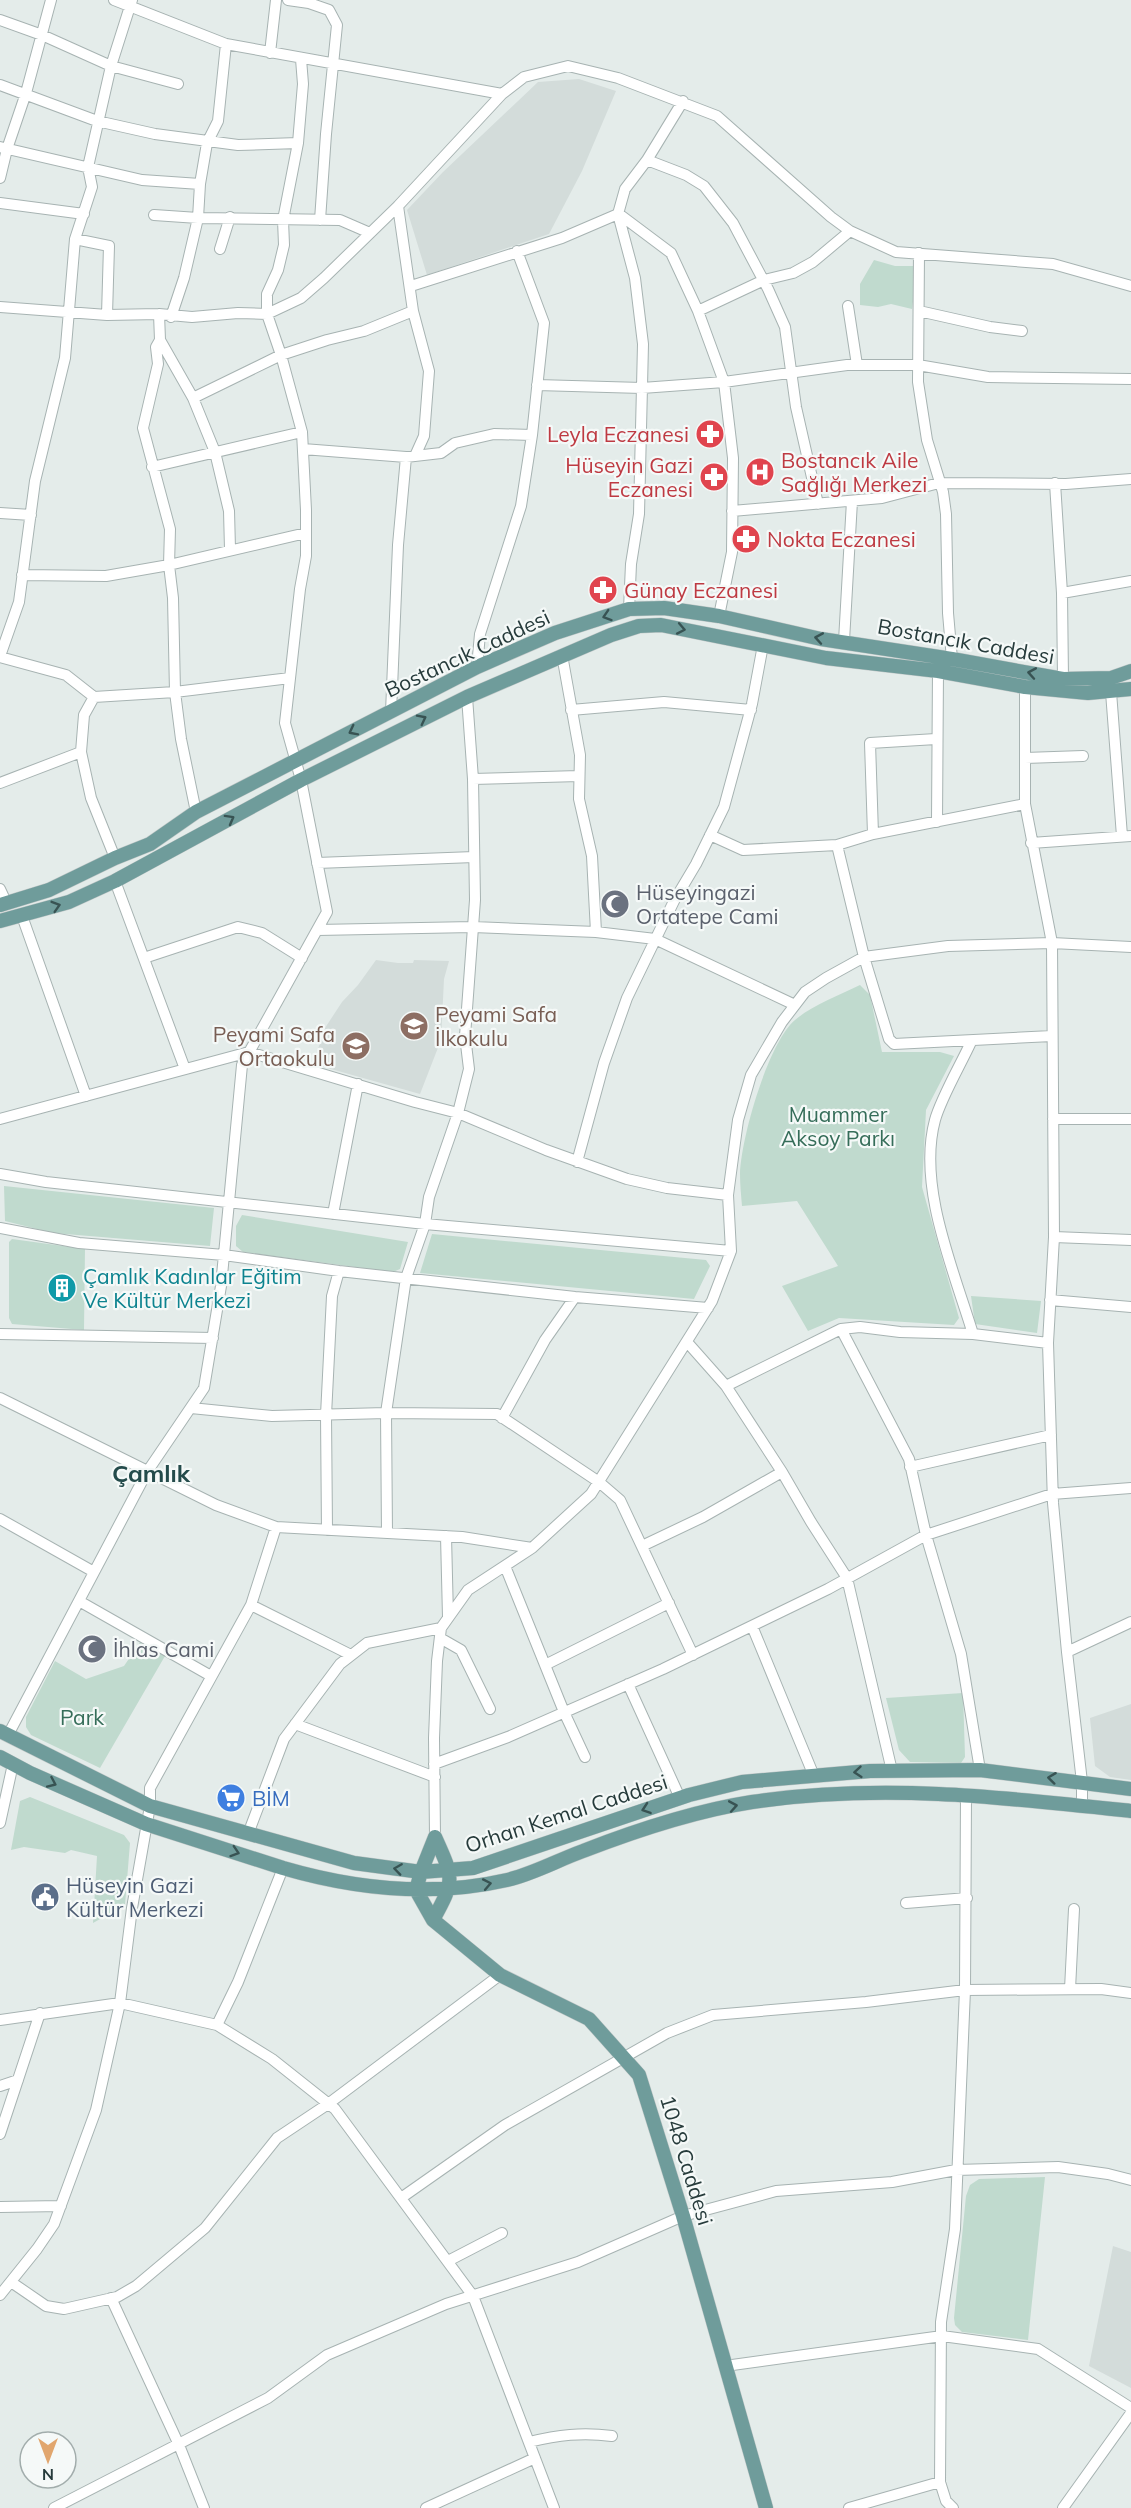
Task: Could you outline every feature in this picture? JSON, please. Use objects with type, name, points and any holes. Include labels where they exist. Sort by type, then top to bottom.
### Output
[{"type":"main road","name":"Bostancık Caddesi","points":[[4,904],[49,890],[150,844],[196,812],[477,667],[555,633],[629,609],[664,608],[719,616],[821,639],[1063,679],[1111,678],[1131,671]]},
{"type":"main road","name":"Bostancık Caddesi","points":[[0,921],[69,902],[115,881],[301,780],[467,697],[562,655],[639,626],[661,626],[826,658],[938,671],[1025,687],[1088,693],[1131,689]]},
{"type":"main road","name":"Orhan Kemal Caddesi","points":[[4,1733],[150,1806],[419,1881]]},
{"type":"main road","name":"Orhan Kemal Caddesi","points":[[0,1757],[146,1824],[304,1874],[382,1888],[419,1881],[509,1880],[674,1819],[714,1809],[801,1796],[896,1791],[1131,1810]]},
{"type":"main road","name":"Orhan Kemal Caddesi","points":[[450,1880],[473,1868],[680,1798],[742,1782],[892,1771],[980,1770],[1131,1789]]},
{"type":"main road","points":[[433,1920],[450,1880],[435,1837]]},
{"type":"main road","points":[[419,1881],[435,1837]]},
{"type":"main road","name":"1048 Caddesi","points":[[419,1881],[433,1920],[500,1975],[590,2019],[639,2075],[683,2216],[766,2508]]},
{"type":"street","points":[[0,178],[3,148],[26,93],[51,0]]},
{"type":"street","points":[[114,0],[130,3],[226,44],[502,94]]},
{"type":"street","points":[[270,53],[276,0]]},
{"type":"street","points":[[288,0],[309,3],[329,10],[337,25],[320,220]]},
{"type":"street","points":[[130,3],[97,121],[88,167],[92,187],[75,239],[64,358],[35,481],[19,602],[0,657],[66,675],[94,697],[175,692],[290,678]]},
{"type":"street","points":[[0,20],[42,35],[111,66],[178,84]]},
{"type":"street","points":[[171,316],[184,278],[198,218],[200,184],[207,142],[218,121],[226,44]]},
{"type":"street","points":[[4,1733],[79,1601],[147,1472],[204,1388],[224,1255],[242,1065],[327,912],[301,780],[285,723],[300,589],[306,556],[302,432],[267,314],[267,294],[278,270],[284,245],[283,220],[298,143],[303,84],[301,59]]},
{"type":"street","points":[[0,307],[106,315],[267,314],[301,298],[398,206],[502,94],[524,76],[568,66],[599,71],[683,101],[717,116],[850,231],[896,252],[1053,264],[1131,286]]},
{"type":"street","points":[[0,85],[97,121],[238,146],[298,143]]},
{"type":"street","points":[[629,609],[631,564],[639,514],[643,344],[635,278],[618,214],[625,189],[647,160],[683,101]]},
{"type":"street","points":[[3,148],[142,180],[200,184]]},
{"type":"street","points":[[647,160],[687,175],[704,186],[733,223],[764,280],[785,327],[796,407],[818,504]]},
{"type":"street","points":[[0,203],[84,214]]},
{"type":"street","points":[[392,712],[398,545],[411,456],[424,436],[429,371],[413,311],[398,206]]},
{"type":"street","points":[[411,286],[562,238],[618,214]]},
{"type":"street","points":[[618,214],[672,253],[698,311],[724,381],[733,458],[732,552],[719,616]]},
{"type":"street","points":[[154,215],[198,218],[340,220],[370,233]]},
{"type":"street","points":[[220,249],[230,217]]},
{"type":"street","points":[[698,311],[764,280],[793,273],[813,262],[850,231]]},
{"type":"street","points":[[75,239],[109,246],[106,315]]},
{"type":"street","points":[[477,667],[480,634],[520,506],[532,435],[544,323],[517,251]]},
{"type":"street","points":[[919,253],[918,366],[927,440],[943,492],[948,529],[948,613],[952,659]]},
{"type":"street","points":[[848,306],[856,365]]},
{"type":"street","points":[[193,398],[281,355],[327,340],[364,332],[413,311]]},
{"type":"street","points":[[919,311],[990,327],[1022,331]]},
{"type":"street","points":[[159,314],[160,340],[193,398],[214,452],[229,511],[230,549]]},
{"type":"street","points":[[160,340],[156,347],[158,364],[143,428],[170,529],[169,565],[173,598],[175,692],[181,739],[196,812]]},
{"type":"street","points":[[537,385],[642,388],[724,381],[856,365],[918,366],[988,377],[1131,379]]},
{"type":"street","points":[[152,467],[302,432]]},
{"type":"street","points":[[303,449],[411,456],[441,453],[455,443],[494,434],[532,435]]},
{"type":"street","points":[[732,511],[882,498],[939,483],[1055,483],[1131,479]]},
{"type":"street","points":[[1055,483],[1062,593],[1063,679]]},
{"type":"street","points":[[844,641],[852,501]]},
{"type":"street","points":[[0,513],[31,515]]},
{"type":"street","points":[[22,575],[106,576],[169,565],[306,533]]},
{"type":"street","points":[[1062,593],[1131,582]]},
{"type":"street","points":[[577,1162],[613,1032],[655,939],[724,807],[751,710],[763,645]]},
{"type":"street","points":[[562,655],[580,755],[579,799],[592,856],[596,932]]},
{"type":"street","points":[[937,822],[938,671]]},
{"type":"street","points":[[1025,687],[1025,804],[1052,943],[1054,1237],[1048,1343],[1052,1494],[1066,1652],[1082,1782],[1082,1805]]},
{"type":"street","points":[[1031,843],[1126,836],[1111,692]]},
{"type":"street","points":[[94,697],[84,715],[81,752],[91,798],[115,858]]},
{"type":"street","points":[[387,1533],[386,1413],[406,1278],[425,1224],[429,1197],[458,1113],[469,1069],[465,1036],[473,927],[474,857],[473,779],[467,697]]},
{"type":"street","points":[[571,710],[664,702],[751,710]]},
{"type":"street","points":[[873,834],[870,743],[936,739]]},
{"type":"street","points":[[0,783],[81,752]]},
{"type":"street","points":[[1024,758],[1083,756]]},
{"type":"street","points":[[473,779],[579,776]]},
{"type":"street","points":[[710,835],[743,850],[837,845],[873,834],[1025,804]]},
{"type":"street","points":[[837,845],[864,957],[889,1039],[894,1044],[1052,1036]]},
{"type":"street","points":[[317,863],[474,857]]},
{"type":"street","points":[[115,881],[185,1069]]},
{"type":"street","points":[[0,889],[4,904]]},
{"type":"street","points":[[22,916],[86,1096]]},
{"type":"street","points":[[144,958],[238,927],[262,933],[302,958]]},
{"type":"street","points":[[317,930],[473,927],[596,932],[655,939],[795,1005]]},
{"type":"street","points":[[443,1628],[455,1605],[468,1590],[532,1548],[591,1494],[708,1308],[731,1251],[728,1195],[738,1120],[751,1075],[782,1022],[805,992],[864,957],[948,946],[1052,943],[1131,947]]},
{"type":"street","points":[[971,1041],[935,1120],[930,1165],[934,1195],[973,1334]]},
{"type":"street","points":[[0,1119],[249,1052],[458,1113],[577,1162],[627,1179],[667,1188],[728,1195]]},
{"type":"street","points":[[333,1214],[358,1084]]},
{"type":"street","points":[[1053,1119],[1131,1119]]},
{"type":"street","points":[[0,1174],[46,1182],[425,1224],[731,1251]]},
{"type":"street","points":[[0,1228],[79,1243],[224,1255],[339,1271],[574,1297],[708,1308]]},
{"type":"street","points":[[1054,1237],[1131,1240]]},
{"type":"street","points":[[327,1530],[326,1415],[332,1296],[339,1271]]},
{"type":"street","points":[[502,1418],[545,1340],[574,1297]]},
{"type":"street","points":[[1050,1300],[1131,1307]]},
{"type":"street","points":[[726,1386],[841,1329],[861,1327],[900,1332],[973,1334],[1048,1343]]},
{"type":"street","points":[[841,1329],[910,1467],[961,1654],[980,1770]]},
{"type":"street","points":[[0,1334],[213,1338]]},
{"type":"street","points":[[687,1342],[726,1386],[847,1578],[892,1771]]},
{"type":"street","points":[[0,1398],[216,1505],[276,1527],[446,1536],[532,1548]]},
{"type":"street","points":[[191,1408],[272,1416],[386,1413],[497,1414],[599,1482],[621,1500],[693,1655]]},
{"type":"street","points":[[910,1467],[1051,1435]]},
{"type":"street","points":[[642,1546],[702,1517],[782,1472]]},
{"type":"street","points":[[434,1764],[508,1737],[693,1655],[927,1535],[1052,1494],[1131,1488]]},
{"type":"street","points":[[0,1519],[94,1572]]},
{"type":"street","points":[[0,2295],[54,2224],[96,2110],[120,2003],[150,1806],[150,1788],[251,1605],[276,1527]]},
{"type":"street","points":[[435,1837],[434,1764],[437,1661],[443,1628],[446,1536]]},
{"type":"street","points":[[505,1566],[564,1712],[585,1756]]},
{"type":"street","points":[[79,1601],[211,1676]]},
{"type":"street","points":[[545,1665],[669,1603]]},
{"type":"street","points":[[251,1605],[351,1655]]},
{"type":"street","points":[[1066,1652],[1131,1622]]},
{"type":"street","points":[[752,1626],[814,1776]]},
{"type":"street","points":[[248,1834],[284,1739],[340,1664],[367,1643],[443,1628]]},
{"type":"street","points":[[443,1628],[461,1650],[490,1709]]},
{"type":"street","points":[[628,1684],[680,1798]]},
{"type":"street","points":[[295,1724],[435,1777]]},
{"type":"street","points":[[0,1823],[13,1764]]},
{"type":"street","points":[[953,2508],[946,2501],[940,2482],[942,2322],[955,2229],[965,1990],[966,1795]]},
{"type":"street","points":[[217,2025],[238,1982],[284,1868]]},
{"type":"street","points":[[906,1903],[967,1898]]},
{"type":"street","points":[[1070,1989],[1074,1909]]},
{"type":"street","points":[[11,2282],[46,2306],[64,2309],[111,2298],[136,2286],[205,2228],[277,2138],[328,2104],[500,1975]]},
{"type":"street","points":[[401,2198],[505,2126],[624,2056],[667,2033],[713,2015],[866,2002],[965,1990],[1101,1989],[1131,1993]]},
{"type":"street","points":[[0,2020],[120,2003],[217,2025],[272,2059],[335,2109],[473,2296],[554,2508]]},
{"type":"street","points":[[0,2134],[39,2013]]},
{"type":"street","points":[[0,2086],[18,2080]]},
{"type":"street","points":[[54,2508],[268,2398],[327,2355],[446,2304],[578,2262],[683,2216],[776,2191],[892,2182],[956,2170],[1058,2167],[1108,2174],[1131,2180]]},
{"type":"street","points":[[0,2207],[61,2206]]},
{"type":"street","points":[[448,2261],[502,2233]]},
{"type":"street","points":[[111,2298],[179,2445],[204,2508]]},
{"type":"street","points":[[725,2366],[942,2336],[1038,2349],[1131,2408]]},
{"type":"street","points":[[1063,2508],[1131,2412]]},
{"type":"street","points":[[529,2442],[561,2434],[587,2433],[612,2436]]},
{"type":"street","points":[[426,2508],[535,2458]]},
{"type":"street","points":[[849,2508],[940,2482]]},
{"type":"shaded area","points":[[579,79],[616,91],[582,171],[549,234],[427,275],[407,210],[443,172],[538,82]]},
{"type":"shaded area","points":[[376,960],[398,963],[413,963],[414,960],[449,961],[444,979],[441,1040],[420,1094],[313,1064],[325,1028],[342,1002]]},
{"type":"shaded area","points":[[1131,1704],[1131,1780],[1110,1777],[1095,1766],[1090,1718]]},
{"type":"shaded area","points":[[1113,2246],[1131,2252],[1131,2388],[1089,2366]]},
{"type":"green space","points":[[874,260],[895,266],[914,266],[915,286],[912,309],[891,304],[878,307],[860,305],[860,284]]},
{"type":"green space","name":"Muammer Aksoy Parkı","points":[[860,985],[870,995],[882,1052],[940,1052],[954,1056],[926,1110],[922,1187],[959,1318],[954,1325],[839,1318],[808,1331],[782,1286],[838,1266],[797,1201],[742,1206],[740,1174],[745,1138],[758,1092],[775,1049],[785,1032],[802,1014]]},
{"type":"green space","points":[[4,1186],[214,1208],[210,1246],[53,1233],[5,1221]]},
{"type":"green space","points":[[242,1215],[408,1242],[400,1269],[393,1272],[243,1252],[236,1246],[236,1226]]},
{"type":"green space","points":[[432,1234],[706,1260],[710,1266],[694,1299],[420,1273]]},
{"type":"green space","points":[[12,1239],[85,1249],[84,1330],[12,1324],[9,1318],[9,1242]]},
{"type":"green space","points":[[971,1296],[1041,1301],[1037,1333],[975,1324]]},
{"type":"green space","name":"Park","points":[[141,1641],[165,1656],[100,1768],[31,1735],[26,1727],[26,1717],[55,1661],[86,1679],[124,1666]]},
{"type":"green space","points":[[963,1693],[965,1757],[961,1763],[910,1762],[899,1750],[886,1698]]},
{"type":"green space","points":[[30,1797],[124,1835],[130,1843],[125,1905],[93,1923],[97,1856],[71,1850],[65,1853],[24,1847],[11,1850],[20,1801]]},
{"type":"green space","points":[[1045,2177],[1028,2340],[962,2332],[955,2325],[954,2318],[966,2196],[970,2185],[979,2179]]},
{"type":"place","name":"Leyla Eczanesi","points":[[710,434]]},
{"type":"place","name":"Bostancık Aile Sağlığı Merkezi","points":[[760,472]]},
{"type":"place","name":"Hüseyin Gazi Eczanesi","points":[[714,477]]},
{"type":"place","name":"Nokta Eczanesi","points":[[746,539]]},
{"type":"place","name":"Günay Eczanesi","points":[[603,590]]},
{"type":"place","name":"Hüseyingazi Ortatepe Cami","points":[[615,904]]},
{"type":"place","name":"Peyami Safa İlkokulu","points":[[414,1026]]},
{"type":"place","name":"Peyami Safa Ortaokulu","points":[[356,1046]]},
{"type":"place","name":"Çamlık Kadınlar Eğitim Ve Kültür Merkezi","points":[[62,1288]]},
{"type":"place","name":"İhlas Cami","points":[[92,1649]]},
{"type":"place","name":"BİM","points":[[231,1798]]},
{"type":"place","name":"Hüseyin Gazi Kültür Merkezi","points":[[45,1897]]},
{"type":"district","name":"Çamlık","points":[[151,1473]]}]
